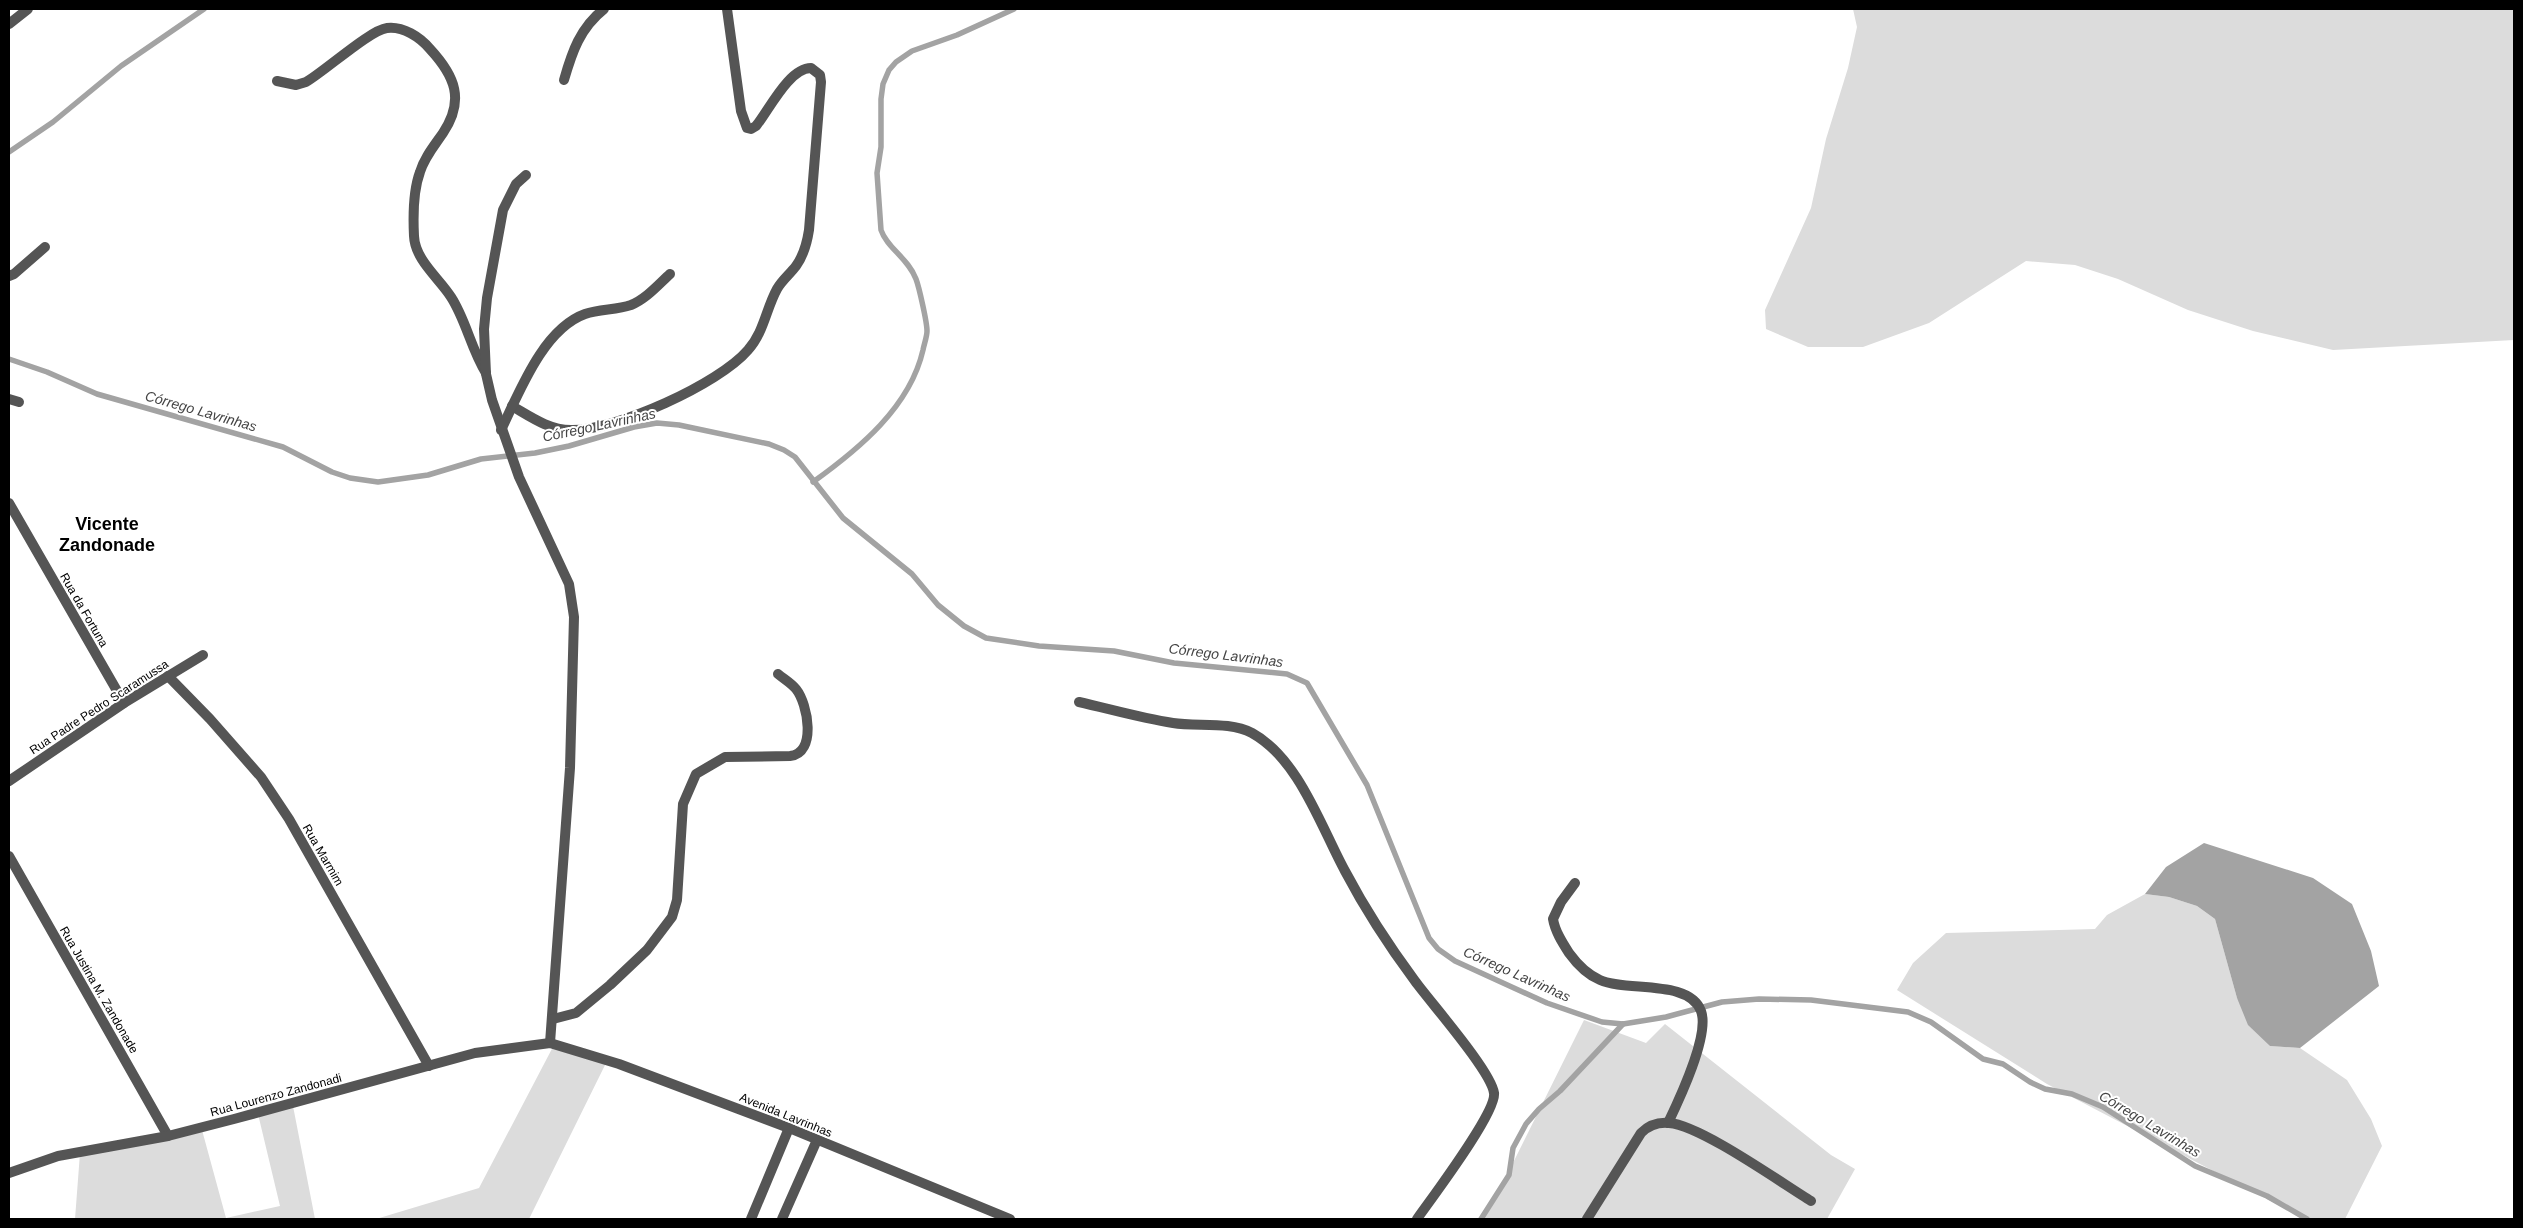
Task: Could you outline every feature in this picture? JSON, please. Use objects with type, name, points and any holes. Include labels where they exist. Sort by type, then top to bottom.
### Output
[{"type":"street","points":[[9,24],[28,9]]},
{"type":"street","points":[[564,80],[573,49],[584,28],[604,9]]},
{"type":"street","points":[[512,406],[553,428],[571,430],[592,428],[674,400],[706,382],[747,352],[764,325],[776,291],[797,265],[805,249],[810,230],[822,82],[820,75],[811,68],[800,70],[784,87],[756,126],[751,129],[747,128],[742,111],[727,9]]},
{"type":"street","points":[[277,81],[296,85],[306,82],[372,34],[386,28],[404,30],[416,36],[438,58],[455,90],[456,103],[450,121],[426,157],[420,172],[416,189],[414,238],[417,249],[425,263],[452,298],[478,360],[486,374]]},
{"type":"street","points":[[526,175],[509,195],[501,218],[486,306],[484,329],[486,374],[501,430],[518,477],[569,584],[574,617],[570,768],[550,1043]]},
{"type":"street","points":[[9,276],[14,274],[45,247]]},
{"type":"street","points":[[501,430],[540,354],[566,326],[584,314],[630,305],[642,299],[670,274]]},
{"type":"street","name":"Rua da Fortuna","points":[[9,503],[124,703]]},
{"type":"street","name":"Rua Padre Pedro Scaramussa","points":[[9,781],[124,703],[203,655]]},
{"type":"street","points":[[553,1019],[576,1013],[610,985],[647,950],[672,917],[677,900],[683,804],[696,774],[725,757],[790,756],[796,755],[802,750],[808,730],[805,711],[797,690],[778,674]]},
{"type":"street","name":"Rua Marmim","points":[[168,676],[262,777],[429,1066]]},
{"type":"street","points":[[1079,702],[1172,723],[1239,728],[1252,733],[1264,742],[1294,775],[1318,813],[1344,869],[1382,934],[1414,980],[1471,1053],[1492,1086],[1495,1095],[1488,1112],[1417,1219]]},
{"type":"street","name":"Rua Justina M. Zandonade","points":[[9,856],[168,1136]]},
{"type":"street","points":[[1575,883],[1560,902],[1553,919],[1566,948],[1582,969],[1600,980],[1615,985],[1681,992],[1695,1002],[1701,1012],[1702,1024],[1694,1059],[1668,1123]]},
{"type":"street","name":"Rua Lourenzo Zandonadi","points":[[9,1173],[58,1156],[168,1136],[355,1088],[475,1053],[550,1043]]},
{"type":"street","name":"Avenida Lavrinhas","points":[[550,1043],[619,1064],[789,1128],[1010,1219]]},
{"type":"street","points":[[1587,1219],[1641,1133],[1647,1127],[1668,1123],[1708,1138],[1811,1201]]},
{"type":"street","points":[[751,1219],[789,1128]]},
{"type":"street","points":[[782,1219],[817,1140]]},
{"type":"shaded area","points":[[1853,9],[2514,9],[2514,340],[2333,350],[2253,331],[2188,310],[2118,279],[2075,265],[2026,261],[1929,323],[1863,347],[1808,347],[1766,329],[1765,310],[1811,208],[1826,139],[1848,68],[1857,27]]},
{"type":"shaded area","points":[[2204,843],[2313,878],[2352,904],[2371,951],[2379,986],[2300,1048],[2270,1046],[2248,1025],[2237,998],[2215,919],[2197,906],[2169,897],[2145,894],[2166,867]]},
{"type":"shaded area","points":[[2145,894],[2169,897],[2197,906],[2215,919],[2237,998],[2270,1046],[2300,1048],[2347,1080],[2371,1119],[2382,1146],[2345,1219],[2305,1219],[2047,1084],[1897,990],[1913,963],[1946,933],[2095,929],[2107,915]]},
{"type":"shaded area","points":[[1584,1020],[1646,1043],[1665,1024],[1831,1155],[1855,1169],[1827,1219],[1482,1219],[1501,1187]]},
{"type":"shaded area","points":[[555,1043],[607,1061],[529,1219],[376,1219],[479,1188]]},
{"type":"shaded area","points":[[293,1106],[315,1219],[75,1219],[80,1153],[202,1130],[226,1218],[280,1206],[258,1114]]},
{"type":"waterway","points":[[9,152],[53,122],[121,66],[204,9]]},
{"type":"waterway","points":[[813,482],[865,441],[895,408],[907,390],[916,371],[927,336],[926,320],[916,279],[908,265],[888,242],[881,230],[877,173],[881,147],[881,99],[883,84],[889,70],[896,62],[912,51],[957,35],[1014,9]]},
{"type":"waterway","name":"Córrego Lavrinhas","points":[[9,359],[47,372],[97,394],[283,447],[332,472],[350,478],[378,482],[428,475],[481,459],[535,453],[569,446],[634,427],[657,423],[679,425],[769,444],[795,457],[843,518],[912,574],[938,605],[964,626],[986,638],[1039,646],[1114,651],[1174,663],[1287,674],[1307,683],[1367,785],[1429,938],[1438,949],[1455,961],[1547,1003],[1602,1022],[1623,1024],[1666,1017],[1722,1002],[1759,999],[1811,1000],[1908,1012],[1931,1022],[1983,1059],[2003,1064],[2030,1082],[2045,1089],[2072,1094],[2103,1107],[2195,1166],[2267,1196],[2307,1219]]},
{"type":"waterway","points":[[1481,1219],[1509,1175],[1513,1148],[1526,1124],[1623,1024]]},
{"type":"district","name":"Vicente Zandonade","points":[[107,534]]}]
